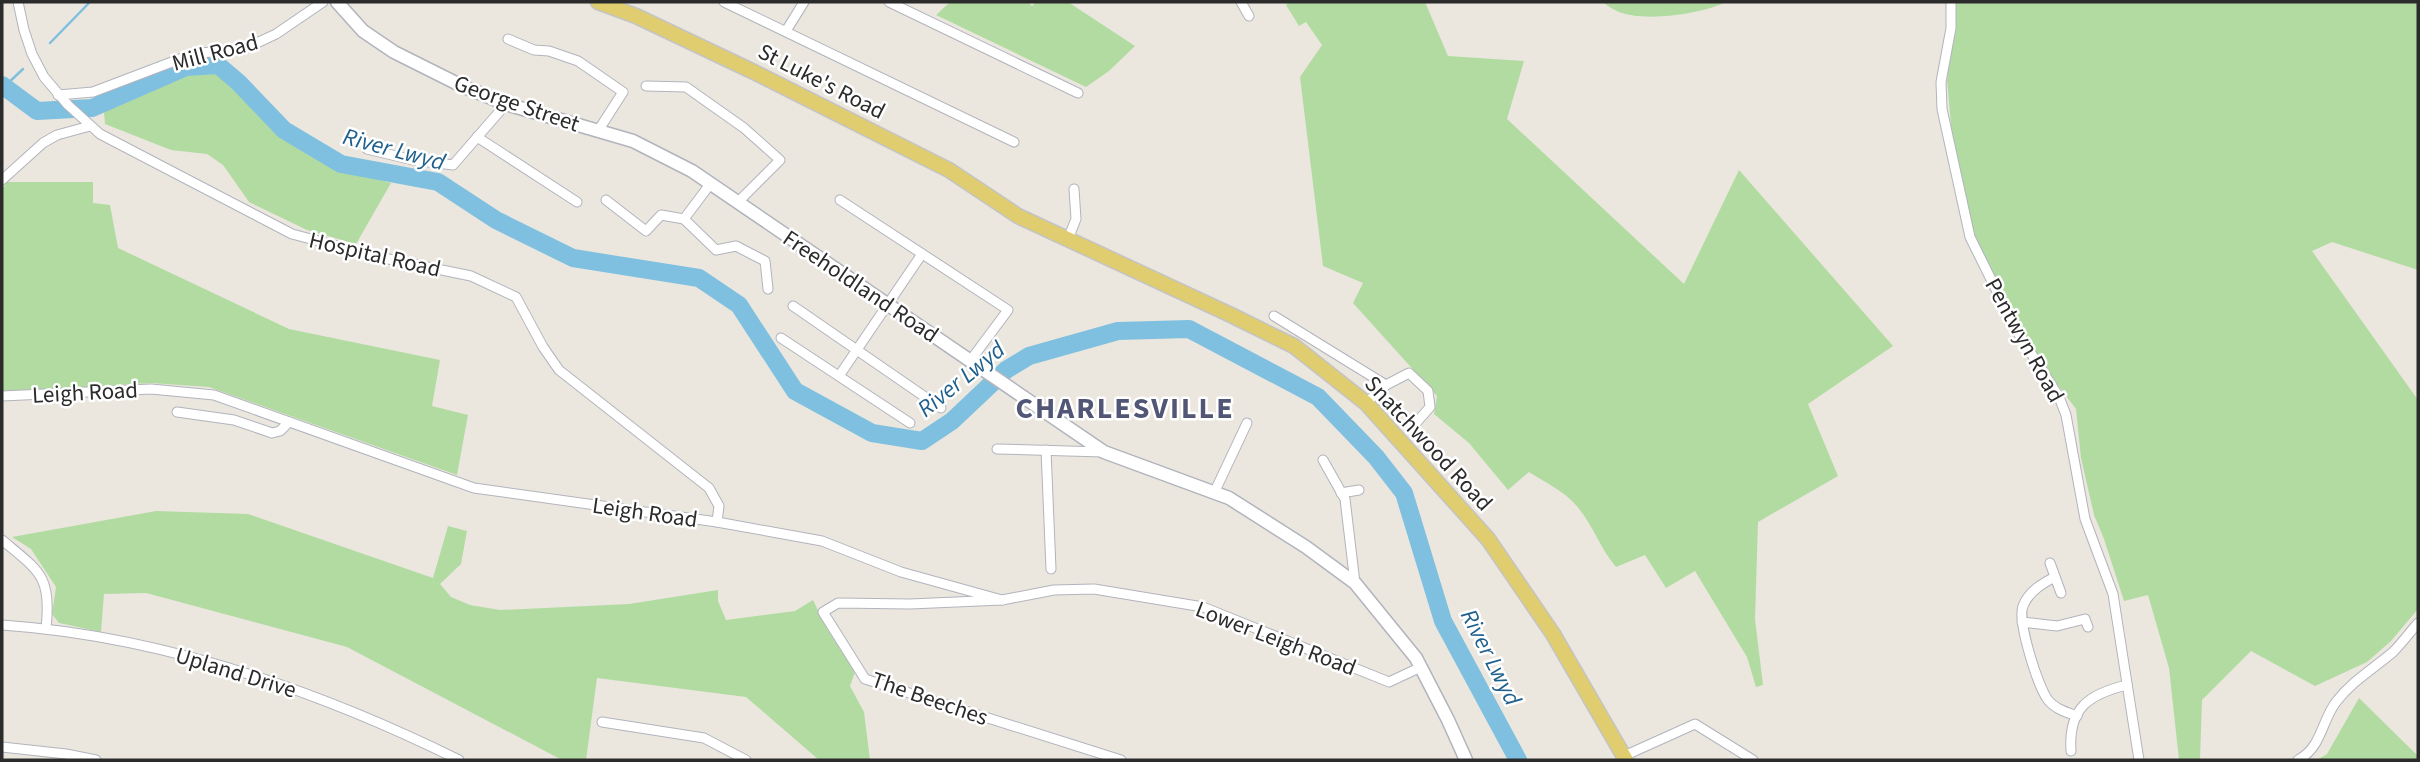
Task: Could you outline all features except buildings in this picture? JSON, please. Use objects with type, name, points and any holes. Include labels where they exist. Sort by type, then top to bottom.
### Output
[{"type":"main road","name":"George Street","points":[[337,2],[363,31],[394,52],[462,86],[506,104],[633,141],[711,183]]},
{"type":"main road","name":"St Luke's Road","points":[[598,2],[636,16],[754,72],[949,170],[1018,216],[1068,240]]},
{"type":"main road","name":"Freeholdland Road","points":[[711,183],[1104,452],[1229,498],[1306,547],[1355,583],[1421,667],[1466,760]]},
{"type":"main road","name":"Snatchwood Road","points":[[1068,240],[1231,314],[1294,346],[1366,403],[1488,539],[1553,634],[1625,758]]},
{"type":"street","name":"Hospital Road","points":[[19,2],[24,30],[44,77],[87,123],[114,142],[292,234],[379,257],[471,276],[516,297],[543,347],[559,370],[709,488],[719,506],[717,522]]},
{"type":"street","name":"Mill Road","points":[[58,95],[93,92],[193,54],[246,48],[276,34],[323,2]]},
{"type":"street","points":[[724,2],[1014,142]]},
{"type":"street","points":[[786,31],[804,2]]},
{"type":"street","points":[[889,2],[1078,93]]},
{"type":"street","points":[[1241,2],[1250,16]]},
{"type":"street","name":"Pentwyn Road","points":[[1951,2],[1951,28],[1941,82],[1942,109],[1970,237],[2015,328],[2059,397],[2066,415],[2085,519],[2113,594],[2139,760]]},
{"type":"street","points":[[508,39],[534,50],[549,51],[578,61],[623,92],[598,131]]},
{"type":"street","points":[[646,86],[686,87],[744,128],[780,160],[738,202]]},
{"type":"street","points":[[367,149],[413,160],[453,165],[506,104]]},
{"type":"street","points":[[2,180],[43,143],[87,123]]},
{"type":"street","points":[[477,137],[578,202]]},
{"type":"street","points":[[684,219],[711,183]]},
{"type":"street","points":[[1068,240],[1076,219],[1074,189]]},
{"type":"street","points":[[606,200],[646,231],[661,215],[684,219],[716,250],[736,246],[765,261],[768,289]]},
{"type":"street","points":[[840,200],[1007,310],[970,361]]},
{"type":"street","points":[[839,376],[922,254]]},
{"type":"street","points":[[793,306],[941,408]]},
{"type":"street","points":[[1274,316],[1387,385]]},
{"type":"street","points":[[782,338],[910,423]]},
{"type":"street","points":[[1366,403],[1387,385],[1409,373],[1429,391],[1430,407],[1416,423]]},
{"type":"street","name":"Leigh Road","points":[[2,396],[151,389],[214,395],[474,488],[717,522],[822,541],[901,572],[1003,600]]},
{"type":"street","points":[[177,412],[234,420],[272,433],[289,422]]},
{"type":"street","points":[[1214,493],[1247,423]]},
{"type":"street","points":[[997,449],[1104,452]]},
{"type":"street","points":[[1046,450],[1051,569]]},
{"type":"street","points":[[1322,460],[1345,499],[1355,583]]},
{"type":"street","points":[[1341,493],[1359,490]]},
{"type":"street","points":[[2,540],[36,568],[43,580],[49,605],[46,628]]},
{"type":"street","points":[[2050,563],[2061,593]]},
{"type":"street","points":[[2055,577],[2041,584],[2028,597],[2023,606],[2022,622],[2047,699],[2056,708],[2077,716]]},
{"type":"street","name":"Lower Leigh Road","points":[[1003,600],[1054,590],[1107,591],[1203,607],[1389,682],[1421,667]]},
{"type":"street","name":"The Beeches","points":[[1003,600],[910,604],[838,603],[823,612],[865,679],[1121,760]]},
{"type":"street","points":[[2022,622],[2057,626],[2085,618],[2088,627]]},
{"type":"street","points":[[2298,760],[2306,756],[2319,741],[2333,706],[2351,683],[2394,651],[2418,623]]},
{"type":"street","name":"Upland Drive","points":[[2,625],[46,628],[169,651],[293,689],[363,716],[459,760]]},
{"type":"street","points":[[2071,751],[2070,737],[2077,716],[2092,696],[2127,685]]},
{"type":"street","points":[[602,722],[704,738],[746,760]]},
{"type":"street","points":[[1625,758],[1695,724],[1753,760]]},
{"type":"street","points":[[2,747],[96,760]]},
{"type":"green space","points":[[950,2],[1028,2],[1032,6],[1036,2],[1068,2],[1135,46],[1109,71],[1086,87],[936,15]]},
{"type":"green space","points":[[1289,2],[1425,2],[1448,56],[1524,61],[1507,119],[1684,284],[1739,170],[1893,346],[1808,404],[1838,476],[1758,522],[1755,619],[1763,685],[1756,687],[1747,657],[1695,571],[1666,588],[1645,555],[1616,567],[1580,510],[1559,490],[1529,472],[1508,490],[1469,443],[1434,414],[1437,396],[1353,303],[1363,283],[1323,266],[1300,77],[1322,45],[1306,22],[1299,26],[1286,5]]},
{"type":"green space","points":[[1603,2],[1726,2],[1688,13],[1656,17],[1628,15]]},
{"type":"green space","points":[[1956,2],[2418,2],[2418,270],[2332,242],[2312,251],[2418,400],[2418,609],[2391,641],[2367,662],[2315,686],[2251,651],[2202,700],[2200,760],[2179,760],[2169,668],[2148,595],[2124,601],[2094,515],[2081,458],[2076,409],[2038,359],[1998,288],[1974,237],[1952,136],[1947,80]]},
{"type":"green space","points":[[200,69],[217,72],[249,96],[276,130],[324,164],[391,183],[356,244],[307,230],[249,202],[223,165],[207,154],[171,150],[105,124],[104,112]]},
{"type":"green space","points":[[7,182],[93,182],[93,203],[110,205],[118,248],[289,329],[440,360],[432,406],[468,415],[457,475],[209,387],[151,383],[2,392],[2,190]]},
{"type":"green space","points":[[156,511],[248,514],[433,578],[448,526],[467,531],[461,564],[440,584],[451,597],[470,605],[500,610],[629,604],[718,590],[718,601],[726,620],[795,611],[813,600],[827,629],[855,672],[850,686],[864,712],[870,760],[819,760],[746,697],[597,678],[586,760],[562,760],[347,647],[146,593],[104,594],[101,632],[59,623],[52,614],[56,587],[31,549],[12,537]]},
{"type":"green space","points":[[2359,698],[2418,756],[2418,760],[2317,760],[2327,754]]},
{"type":"waterway","points":[[50,43],[90,2]]},
{"type":"waterway","name":"River Lwyd","points":[[2,85],[37,111],[92,108],[186,67],[218,65],[284,130],[341,164],[438,182],[496,220],[573,258],[699,278],[739,305],[795,391],[872,433],[922,441],[952,421],[1006,370],[1029,356],[1118,331],[1189,329],[1318,397],[1376,457],[1404,493],[1443,621],[1518,760]]},
{"type":"waterway","points":[[4,87],[23,69]]},
{"type":"district","name":"CHARLESVILLE","points":[[1125,408]]}]
